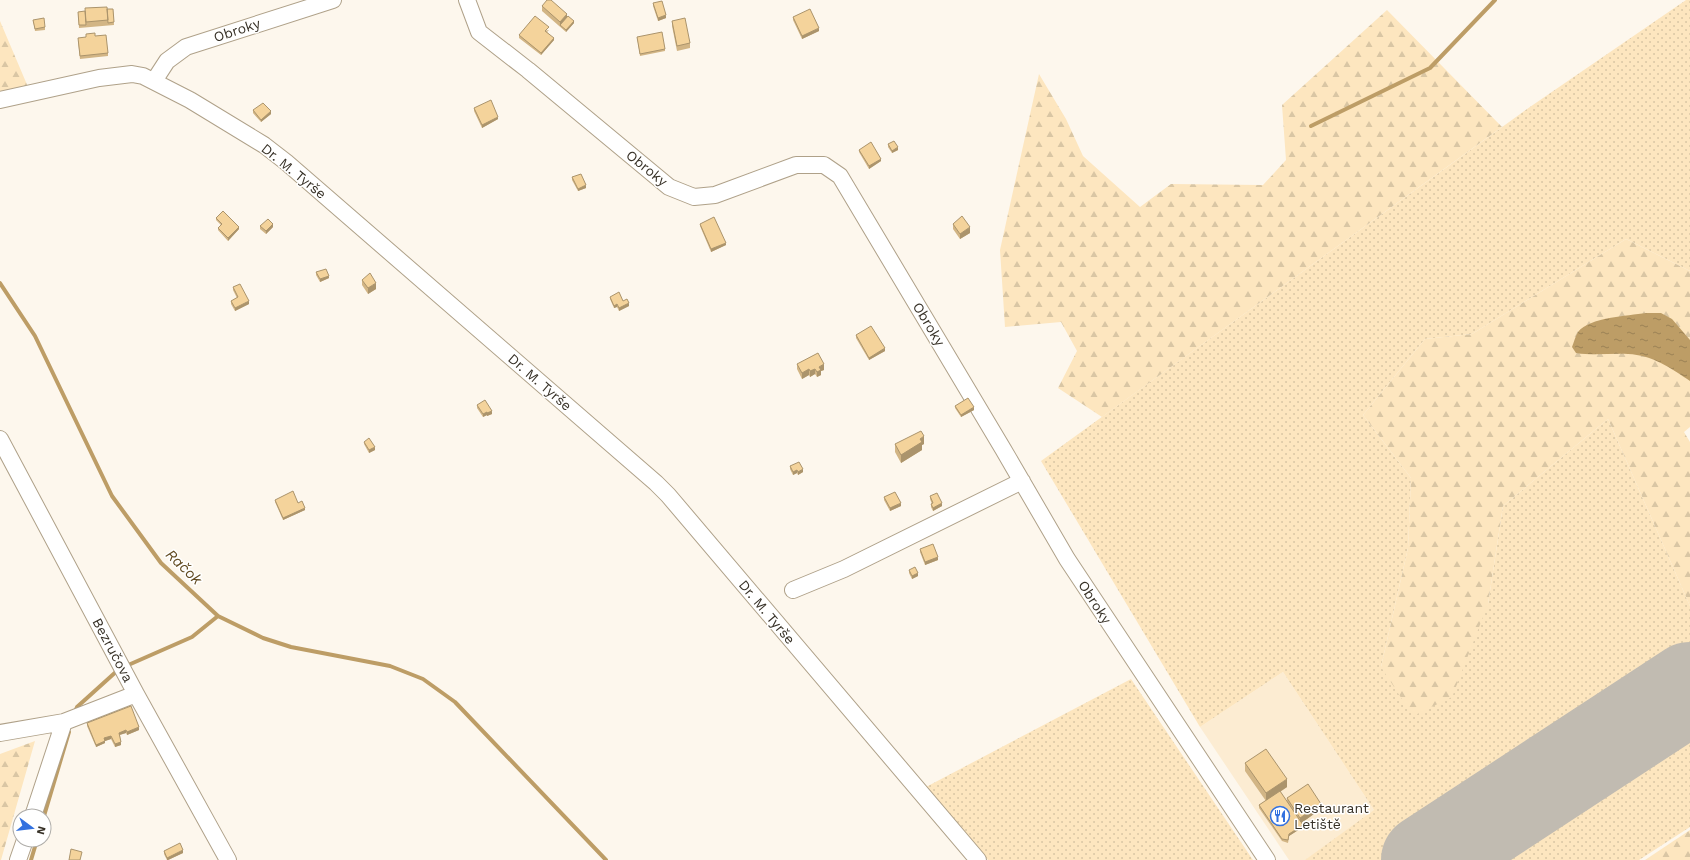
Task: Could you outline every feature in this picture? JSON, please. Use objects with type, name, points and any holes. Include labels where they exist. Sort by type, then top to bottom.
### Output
[{"type":"street","name":"Obroky","points":[[154,81],[167,61],[186,47],[333,0]]},
{"type":"street","name":"Obroky","points":[[467,0],[479,32],[528,70],[669,187],[694,197],[716,195],[796,165],[824,165],[840,176],[1022,480],[1067,559],[1267,860]]},
{"type":"street","name":"Dr. M. Tyrše","points":[[0,100],[115,75],[132,74],[143,76],[190,100],[264,145],[286,162],[656,482],[978,860]]},
{"type":"street","name":"Bezručova","points":[[0,439],[136,694],[228,860]]},
{"type":"street","points":[[793,590],[844,568],[1022,480]]},
{"type":"street","points":[[0,734],[64,722],[136,694]]},
{"type":"street","points":[[36,808],[64,722]]},
{"type":"street","points":[[18,860],[22,848]]},
{"type":"shaded area","points":[[1283,672],[1374,810],[1550,860],[1289,860],[1200,727]]},
{"type":"green space","points":[[1686,0],[1690,0],[1690,271],[1626,239],[1472,334],[1425,339],[1363,415],[1411,478],[1408,548],[1381,667],[1488,604],[1503,506],[1608,419],[1690,606],[1690,827],[1639,860],[1305,860],[1374,810],[1283,672],[1200,727],[1041,461],[1527,109]]},
{"type":"green space","points":[[1387,10],[1502,127],[1102,417],[1058,388],[1077,351],[1061,322],[1005,327],[1000,250],[1039,74],[1066,119],[1083,156],[1140,207],[1171,184],[1263,185],[1286,160],[1282,105]]},
{"type":"green space","points":[[0,21],[28,87],[0,93]]},
{"type":"green space","points":[[1626,239],[1690,271],[1690,427],[1684,432],[1690,442],[1690,606],[1608,419],[1503,506],[1488,604],[1452,697],[1413,716],[1381,667],[1408,548],[1411,478],[1363,415],[1425,339],[1472,334]]},
{"type":"green space","points":[[1131,679],[1253,860],[988,860],[926,787]]},
{"type":"green space","points":[[35,741],[16,808],[12,808],[12,822],[1,860],[0,860],[0,754]]},
{"type":"green space","points":[[1690,830],[1690,860],[1645,860]]},
{"type":"water","points":[[1646,313],[1661,313],[1672,319],[1690,340],[1690,381],[1661,363],[1645,357],[1628,354],[1576,353],[1572,347],[1578,332],[1591,323],[1609,318]]},
{"type":"building","points":[[547,0],[551,0],[567,14],[560,22],[542,6]]},
{"type":"building","points":[[662,1],[666,15],[658,18],[653,3]]},
{"type":"building","points":[[107,7],[108,20],[86,22],[85,8]]},
{"type":"building","points":[[107,9],[113,9],[114,22],[108,23]]},
{"type":"building","points":[[810,9],[819,28],[802,36],[793,17]]},
{"type":"building","points":[[85,11],[86,25],[79,25],[78,12]]},
{"type":"building","points":[[535,16],[549,27],[545,31],[554,38],[541,53],[519,35]]},
{"type":"building","points":[[568,16],[574,21],[566,30],[560,25]]},
{"type":"building","points":[[44,18],[45,27],[35,29],[33,20]]},
{"type":"building","points":[[685,18],[690,43],[677,46],[672,21]]},
{"type":"building","points":[[662,32],[665,49],[640,54],[637,37]]},
{"type":"building","points":[[95,33],[95,36],[106,35],[108,53],[80,56],[78,38],[86,37],[86,34]]},
{"type":"building","points":[[491,100],[498,117],[482,125],[474,108]]},
{"type":"building","points":[[263,103],[271,111],[261,120],[253,110]]},
{"type":"building","points":[[894,141],[898,147],[892,151],[888,144]]},
{"type":"building","points":[[871,142],[881,159],[869,166],[859,150]]},
{"type":"building","points":[[581,174],[586,185],[578,189],[572,177]]},
{"type":"building","points":[[223,211],[239,227],[228,238],[218,228],[222,224],[216,218]]},
{"type":"building","points":[[962,216],[970,227],[960,234],[953,224]]},
{"type":"building","points":[[714,217],[726,243],[711,249],[700,224]]},
{"type":"building","points":[[268,219],[273,224],[266,231],[260,226]]},
{"type":"building","points":[[326,269],[329,276],[320,279],[316,272]]},
{"type":"building","points":[[370,273],[376,283],[368,288],[362,280]]},
{"type":"building","points":[[240,284],[249,301],[235,308],[231,301],[238,297],[233,287]]},
{"type":"building","points":[[619,292],[623,301],[627,299],[629,303],[619,308],[617,304],[614,306],[610,297]]},
{"type":"building","points":[[871,326],[885,348],[869,358],[856,335]]},
{"type":"building","points":[[818,353],[824,364],[819,367],[821,370],[817,372],[815,369],[810,371],[809,369],[802,373],[797,364]]},
{"type":"building","points":[[968,398],[974,407],[961,415],[955,406]]},
{"type":"building","points":[[485,400],[492,411],[483,414],[477,405]]},
{"type":"building","points":[[921,431],[924,436],[920,439],[922,442],[901,455],[895,444]]},
{"type":"building","points":[[369,438],[375,447],[369,450],[364,442]]},
{"type":"building","points":[[799,462],[803,469],[798,472],[797,470],[793,472],[790,466]]},
{"type":"building","points":[[293,491],[298,503],[302,501],[305,508],[283,518],[275,500]]},
{"type":"building","points":[[895,492],[901,503],[890,508],[884,497]]},
{"type":"building","points":[[937,493],[942,503],[933,508],[931,504],[933,503],[930,496]]},
{"type":"building","points":[[933,544],[938,557],[925,562],[920,549]]},
{"type":"building","points":[[915,567],[918,573],[912,576],[909,570]]},
{"type":"building","points":[[131,706],[139,727],[127,732],[126,730],[119,733],[121,742],[115,744],[111,736],[104,738],[105,741],[96,745],[87,723]]},
{"type":"building","points":[[1266,749],[1287,779],[1266,793],[1245,763]]},
{"type":"building","points":[[1308,784],[1321,804],[1300,818],[1287,798]]},
{"type":"building","name":"Restaurant Letiště","points":[[1280,791],[1303,825],[1289,834],[1288,840],[1282,839],[1259,805]]},
{"type":"building","points":[[180,843],[183,850],[167,858],[164,851]]},
{"type":"building","points":[[71,849],[82,852],[80,860],[69,860]]},
{"type":"waterway","points":[[1311,126],[1430,68],[1495,0]]},
{"type":"waterway","name":"Račok","points":[[0,283],[35,336],[112,496],[161,563],[218,616],[192,637],[126,666]]},
{"type":"waterway","points":[[218,616],[263,638],[291,647],[390,666],[423,679],[455,702],[606,860]]},
{"type":"waterway","name":"Račok","points":[[74,714],[77,707],[118,670]]},
{"type":"waterway","name":"Račok","points":[[46,808],[69,732]]},
{"type":"waterway","name":"Račok","points":[[31,860],[35,848]]},
{"type":"runway","points":[[1427,860],[1690,688]]},
{"type":"place","name":"Restaurant Letiště","points":[[1280,816]]}]
